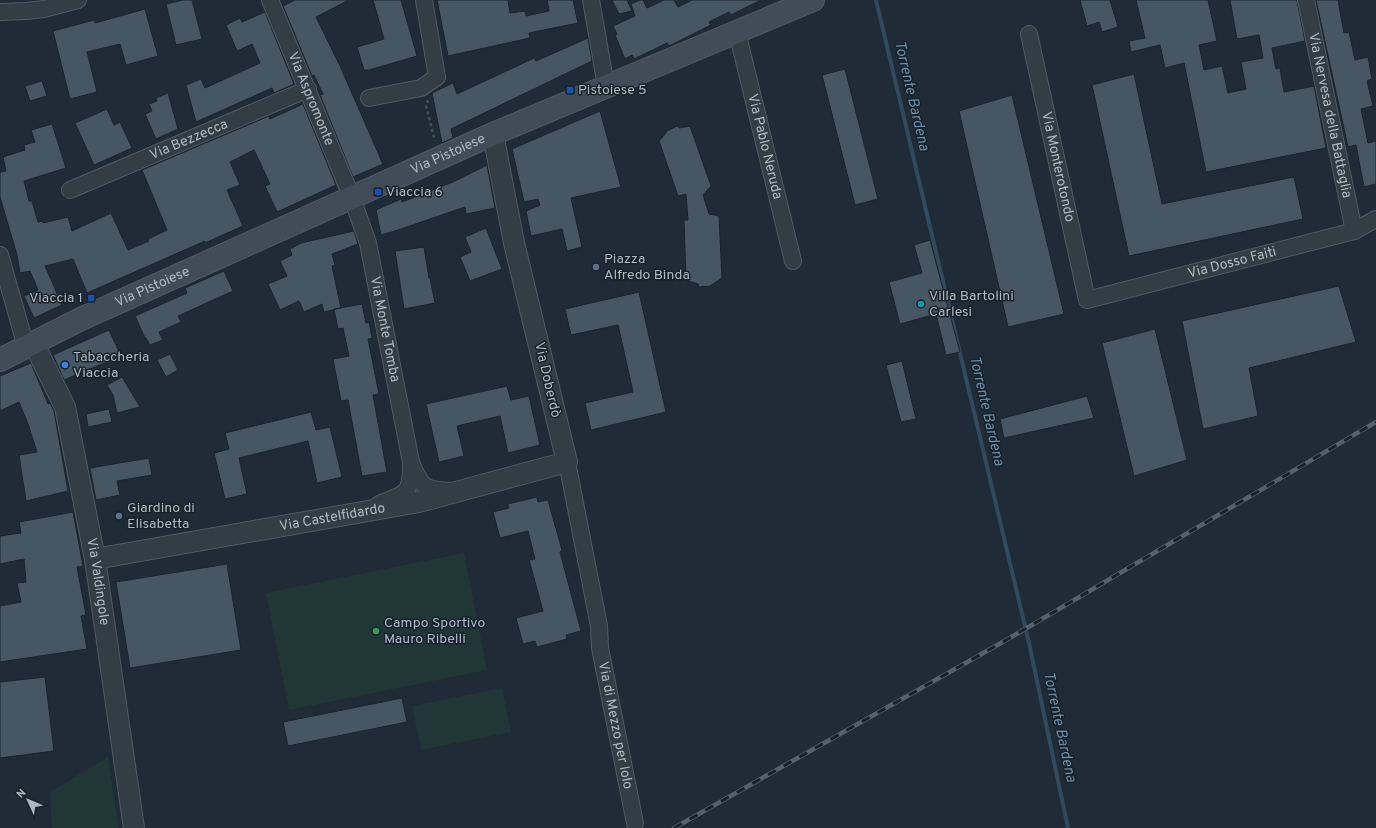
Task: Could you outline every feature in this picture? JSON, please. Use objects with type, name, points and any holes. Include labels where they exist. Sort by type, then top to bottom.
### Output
[{"type":"main road","name":"Via Pistoiese","points":[[0,360],[82,319],[493,134],[813,0]]},
{"type":"street","points":[[0,12],[26,11],[43,4],[78,0]]},
{"type":"street","name":"Via Aspromonte","points":[[270,0],[352,198]]},
{"type":"street","points":[[369,98],[421,88],[437,77],[424,0]]},
{"type":"street","points":[[591,0],[606,86]]},
{"type":"street","name":"Via Nervesa della Battaglia","points":[[1306,0],[1354,231]]},
{"type":"street","name":"Via Pablo Neruda","points":[[737,32],[794,262]]},
{"type":"street","name":"Via Monterotondo","points":[[1029,34],[1087,300]]},
{"type":"street","name":"Via Bezzecca","points":[[70,190],[308,89]]},
{"type":"street","name":"Via Doberdò","points":[[493,134],[514,243],[567,462],[599,626]]},
{"type":"street","name":"Via Monte Tomba","points":[[352,198],[368,243],[412,462],[418,479],[430,489],[457,492]]},
{"type":"street","name":"Via Dosso Faiti","points":[[1087,300],[1354,231],[1376,219]]},
{"type":"street","points":[[0,255],[30,345]]},
{"type":"street","name":"Via Valdingole","points":[[30,345],[65,407],[95,559],[134,828]]},
{"type":"street","name":"Via Monte Tomba","points":[[358,512],[405,492],[410,485],[412,462]]},
{"type":"street","name":"Via Castelfidardo","points":[[95,559],[419,502],[567,462]]},
{"type":"street","name":"Via di Mezzo per Iolo","points":[[599,626],[600,648],[635,823]]},
{"type":"path","points":[[425,85],[428,102],[426,106],[440,158]]},
{"type":"green space","name":"Campo Sportivo Mauro Ribelli","points":[[464,553],[487,670],[289,710],[266,593]]},
{"type":"green space","points":[[502,688],[511,732],[421,750],[412,706]]},
{"type":"green space","points":[[108,757],[119,828],[52,828],[50,792]]},
{"type":"building","points":[[183,0],[192,0],[202,39],[176,45],[166,4]]},
{"type":"building","points":[[295,0],[349,0],[316,17],[340,66],[383,164],[353,177],[320,95],[323,94],[314,75],[312,76],[283,6]]},
{"type":"building","points":[[373,0],[401,0],[417,56],[369,70],[364,70],[357,47],[384,39]]},
{"type":"building","points":[[437,0],[508,0],[510,13],[525,11],[526,16],[549,11],[547,0],[573,0],[578,23],[529,33],[530,38],[448,56]]},
{"type":"building","points":[[612,0],[627,0],[632,11],[619,14]]},
{"type":"building","points":[[643,0],[647,8],[664,0],[674,0],[678,7],[692,0],[761,0],[731,15],[729,12],[709,22],[711,25],[669,46],[667,43],[634,59],[632,55],[625,59],[613,26],[635,16],[631,4]]},
{"type":"building","points":[[1080,0],[1110,0],[1118,27],[1102,32],[1099,22],[1087,26]]},
{"type":"building","points":[[1136,0],[1208,0],[1217,41],[1199,45],[1204,70],[1222,66],[1228,93],[1246,89],[1241,62],[1263,58],[1259,35],[1237,39],[1230,0],[1297,0],[1305,41],[1272,48],[1276,69],[1280,68],[1284,92],[1314,86],[1326,148],[1206,172],[1184,63],[1165,68],[1160,45],[1131,52],[1129,41],[1145,38]]},
{"type":"building","points":[[1316,0],[1338,0],[1344,33],[1349,32],[1355,60],[1368,57],[1372,79],[1367,81],[1373,106],[1361,109],[1368,143],[1376,141],[1376,184],[1364,187],[1356,145],[1348,147]]},
{"type":"building","points":[[145,9],[158,56],[126,65],[120,44],[87,52],[97,92],[70,99],[53,31],[94,20],[95,23]]},
{"type":"building","points":[[265,12],[294,84],[274,93],[272,88],[196,122],[186,85],[201,79],[205,88],[260,63],[252,44],[237,51],[226,25],[240,18],[242,22]]},
{"type":"building","points":[[588,38],[592,61],[451,129],[453,138],[442,143],[432,93],[453,83],[457,94],[534,58],[536,61]]},
{"type":"building","points":[[845,69],[878,199],[855,205],[822,75]]},
{"type":"building","points":[[1134,74],[1162,204],[1294,177],[1303,219],[1129,256],[1092,85]]},
{"type":"building","points":[[42,81],[47,96],[30,101],[25,86]]},
{"type":"building","points":[[168,93],[178,129],[156,139],[145,114],[152,111],[149,104],[157,101],[156,98]]},
{"type":"building","points":[[1012,95],[1064,314],[1008,327],[959,111]]},
{"type":"building","points":[[303,104],[336,185],[277,212],[265,186],[270,184],[254,150],[230,162],[240,185],[227,190],[243,226],[205,243],[205,241],[87,293],[73,259],[45,266],[62,305],[34,318],[24,296],[38,290],[30,271],[20,273],[17,255],[0,197],[0,172],[6,171],[3,157],[25,150],[24,145],[35,142],[31,130],[52,124],[66,168],[24,181],[29,201],[32,201],[38,222],[43,221],[43,223],[68,217],[72,231],[111,213],[128,250],[149,241],[148,239],[167,230],[142,170],[269,116],[270,119]]},
{"type":"building","points":[[107,109],[114,125],[120,122],[132,148],[94,165],[75,123]]},
{"type":"building","points":[[600,111],[621,187],[571,198],[582,247],[567,251],[562,229],[531,236],[526,211],[540,205],[538,199],[524,202],[512,149]]},
{"type":"building","points":[[677,126],[679,128],[690,126],[711,186],[703,195],[709,214],[719,216],[722,278],[710,286],[699,287],[698,284],[686,280],[684,220],[688,220],[686,194],[678,196],[659,141],[667,131]]},
{"type":"building","points":[[487,165],[495,208],[466,214],[465,207],[381,235],[376,210],[401,199],[402,202],[453,182]]},
{"type":"building","points":[[486,228],[502,269],[470,281],[460,257],[471,252],[465,237]]},
{"type":"building","points":[[354,231],[358,244],[332,254],[335,265],[332,266],[341,308],[324,312],[322,304],[304,312],[299,301],[280,310],[268,284],[287,276],[280,261],[292,255],[290,249],[301,243]]},
{"type":"building","name":"Villa Bartolini Carlesi","points":[[930,240],[960,352],[946,355],[936,314],[900,324],[889,282],[922,273],[914,245]]},
{"type":"building","points":[[424,247],[435,303],[404,309],[395,251]]},
{"type":"building","points":[[224,271],[233,291],[178,316],[181,322],[159,332],[163,340],[150,345],[145,338],[135,316],[187,293],[185,288]]},
{"type":"building","points":[[1339,286],[1356,342],[1249,368],[1258,416],[1203,429],[1182,321]]},
{"type":"building","points":[[639,292],[666,412],[591,430],[585,403],[633,392],[618,325],[571,335],[565,309]]},
{"type":"building","points":[[362,304],[366,323],[369,322],[372,338],[368,339],[379,394],[373,395],[387,472],[362,476],[348,400],[341,401],[333,359],[349,356],[343,328],[338,329],[334,309]]},
{"type":"building","points":[[1155,329],[1187,460],[1134,476],[1102,343]]},
{"type":"building","points":[[109,330],[121,356],[64,380],[53,355]]},
{"type":"building","points":[[170,354],[178,370],[166,377],[157,360]]},
{"type":"building","points":[[902,361],[916,419],[901,422],[886,365]]},
{"type":"building","points":[[31,363],[48,404],[50,403],[54,411],[68,491],[26,501],[19,455],[37,452],[19,402],[0,411],[0,376]]},
{"type":"building","points":[[122,377],[140,407],[117,413],[113,395],[107,385]]},
{"type":"building","points":[[507,386],[511,400],[529,396],[540,445],[508,453],[500,416],[457,426],[464,456],[439,462],[426,404]]},
{"type":"building","points":[[1087,396],[1094,418],[1004,438],[1000,419]]},
{"type":"building","points":[[109,409],[112,422],[88,427],[86,414]]},
{"type":"building","points":[[311,412],[316,430],[330,427],[342,477],[317,483],[308,441],[239,458],[247,494],[225,499],[214,453],[229,449],[225,433]]},
{"type":"building","points":[[149,458],[152,475],[117,481],[120,495],[96,500],[90,468]]},
{"type":"building","points":[[537,497],[538,502],[548,500],[562,550],[560,552],[581,631],[566,635],[567,639],[537,647],[535,641],[523,644],[516,618],[543,611],[529,560],[535,559],[528,531],[500,538],[493,512],[509,508],[508,504]]},
{"type":"building","points":[[73,512],[83,566],[77,567],[86,615],[81,616],[87,649],[0,662],[0,606],[21,602],[17,583],[26,582],[24,559],[0,564],[0,536],[21,533],[19,522]]},
{"type":"building","points":[[227,564],[241,650],[130,668],[116,582]]},
{"type":"building","points":[[45,677],[54,751],[0,758],[0,682]]},
{"type":"building","points":[[402,698],[407,722],[288,746],[283,722]]},
{"type":"waterway","name":"Torrente Bardena","points":[[876,0],[1029,643],[1068,828]]},
{"type":"railway","points":[[674,828],[1008,639],[1376,422]]},
{"type":"place","name":"Pistoiese 5","points":[[570,90]]},
{"type":"place","name":"Viaccia 6","points":[[378,192]]},
{"type":"place","name":"Piazza Alfredo Binda","points":[[596,267]]},
{"type":"place","name":"Viaccia 1","points":[[91,298]]},
{"type":"place","name":"Villa Bartolini Carlesi","points":[[921,304]]},
{"type":"place","name":"Tabaccheria Viaccia","points":[[65,365]]},
{"type":"place","name":"Giardino di Elisabetta","points":[[119,516]]},
{"type":"place","name":"Campo Sportivo Mauro Ribelli","points":[[376,631]]}]
